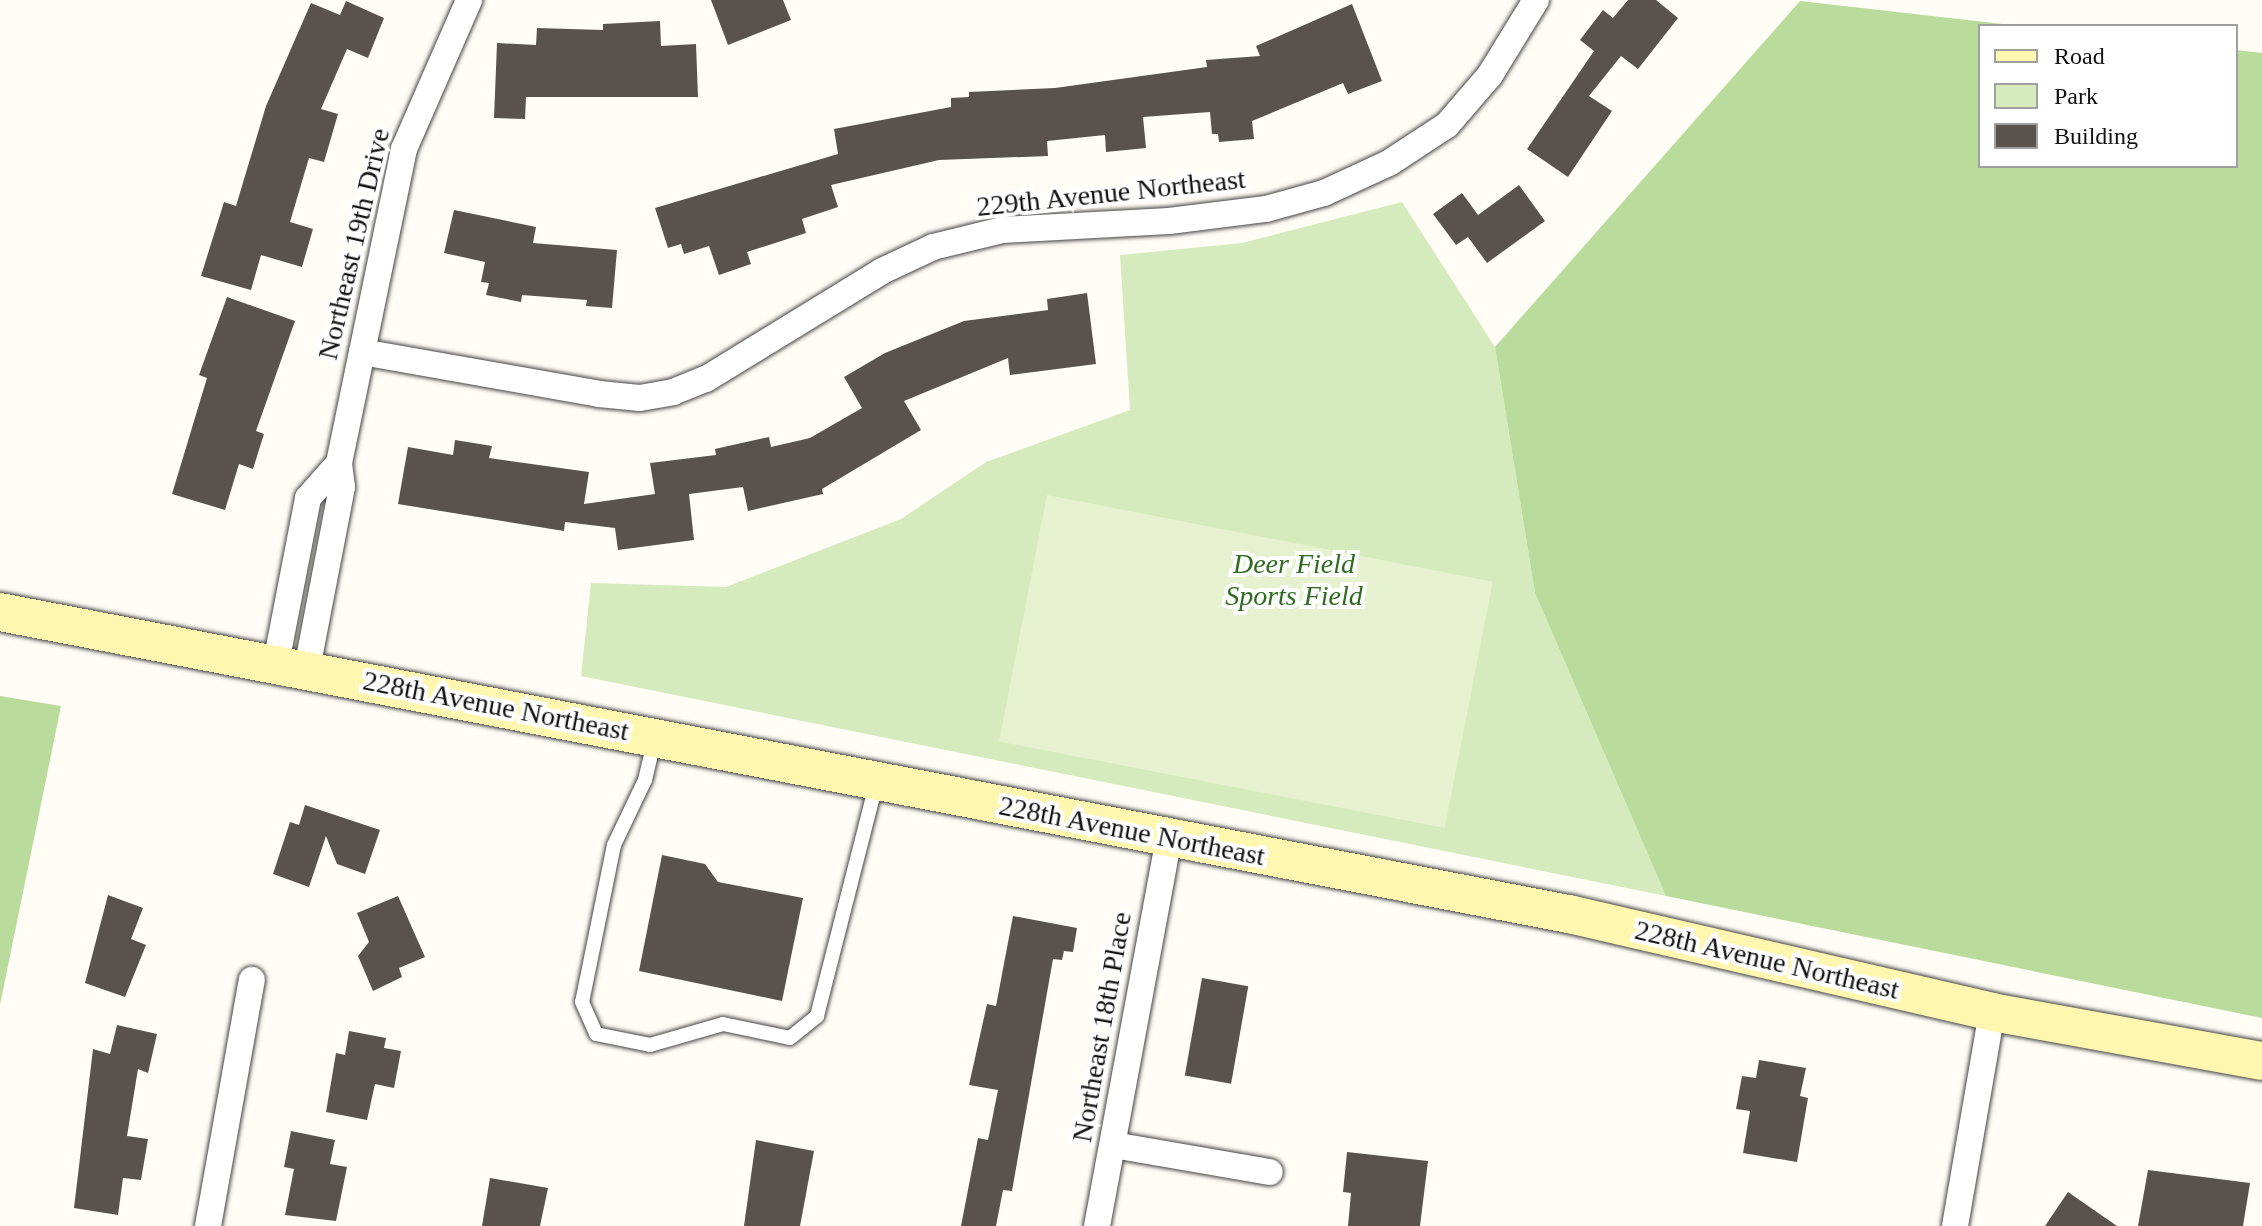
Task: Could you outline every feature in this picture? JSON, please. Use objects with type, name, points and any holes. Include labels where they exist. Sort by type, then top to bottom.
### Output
[{"type":"main road","name":"228th Avenue Northeast","points":[[0,612],[1569,914],[1992,1012],[2262,1061]]},
{"type":"street","name":"Northeast 19th Drive","points":[[291,666],[308,498],[339,463],[404,149],[469,0]]},
{"type":"street","name":"229th Avenue Northeast","points":[[362,352],[599,394],[640,398],[673,392],[706,379],[882,271],[933,247],[1002,230],[1169,221],[1266,209],[1324,193],[1389,163],[1447,125],[1490,75],[1536,0]]},
{"type":"street","name":"Northeast 18th Place","points":[[1097,1226],[1169,839]]},
{"type":"street","points":[[208,1226],[252,980]]},
{"type":"street","points":[[1955,1226],[1992,1012]]},
{"type":"street","points":[[1113,1145],[1270,1172]]},
{"type":"lane","points":[[655,738],[645,780],[614,845],[582,1002],[596,1034],[650,1045],[723,1024],[790,1038],[817,1016],[877,781]]},
{"type":"green space","points":[[1800,1],[2002,24],[1978,24],[1978,168],[2238,168],[2238,50],[2262,53],[2262,1018],[1666,896],[1535,593],[1495,347]]},
{"type":"green space","name":"Deer Field Sports Field","points":[[1402,202],[1495,347],[1535,593],[1666,896],[581,676],[591,583],[726,587],[901,519],[986,462],[1130,410],[1120,255],[1242,243]]},
{"type":"green space","points":[[1047,495],[1493,582],[1445,828],[999,741]]},
{"type":"green space","points":[[0,696],[61,706],[0,1005]]},
{"type":"building","points":[[711,0],[783,0],[791,20],[728,45]]},
{"type":"building","points":[[1628,0],[1656,0],[1678,18],[1638,69],[1621,56],[1589,96],[1612,111],[1568,177],[1527,149],[1594,51],[1580,40],[1603,10],[1613,18]]},
{"type":"building","points":[[346,1],[384,18],[368,58],[347,49],[321,109],[338,114],[324,162],[309,158],[290,222],[313,229],[302,267],[261,255],[251,290],[201,276],[224,202],[236,206],[266,106],[311,3],[340,15]]},
{"type":"building","points":[[1352,4],[1382,81],[1348,94],[1343,83],[1252,121],[1254,139],[1219,142],[1218,134],[1212,134],[1210,112],[1143,117],[1146,148],[1106,152],[1105,135],[1047,141],[1048,156],[939,160],[831,185],[838,207],[802,219],[806,233],[747,252],[751,264],[719,275],[709,246],[684,254],[681,244],[668,248],[655,208],[838,154],[834,129],[951,107],[951,98],[969,97],[969,92],[1055,88],[1207,67],[1206,60],[1260,56],[1256,46]]},
{"type":"building","points":[[660,21],[661,46],[696,44],[698,97],[526,97],[525,119],[494,118],[497,43],[536,45],[537,28],[603,30],[603,24]]},
{"type":"building","points":[[1519,185],[1545,221],[1487,263],[1468,237],[1456,245],[1433,214],[1462,193],[1478,215]]},
{"type":"building","points":[[454,210],[536,227],[533,243],[617,250],[612,308],[586,306],[587,300],[522,295],[521,302],[486,295],[489,283],[481,282],[485,262],[444,253]]},
{"type":"building","points":[[1087,293],[1096,364],[1010,375],[1008,358],[904,401],[921,430],[822,489],[823,494],[748,511],[743,487],[689,494],[694,540],[618,550],[615,528],[565,522],[564,531],[398,504],[408,447],[453,455],[455,440],[492,446],[489,458],[589,472],[584,504],[655,494],[650,463],[716,455],[715,449],[769,437],[771,447],[810,438],[862,408],[844,377],[885,353],[964,321],[1048,310],[1047,299]]},
{"type":"building","points":[[227,297],[295,321],[256,431],[264,434],[253,469],[239,464],[225,510],[172,494],[207,378],[199,375]]},
{"type":"building","points":[[305,805],[380,830],[365,874],[337,864],[326,836],[309,887],[273,874],[290,822],[299,825]]},
{"type":"building","points":[[662,855],[705,864],[718,882],[803,898],[782,1001],[639,971]]},
{"type":"building","points":[[108,895],[143,908],[131,939],[146,945],[125,997],[85,983]]},
{"type":"building","points":[[398,896],[425,957],[399,968],[402,977],[373,991],[358,956],[369,942],[357,913]]},
{"type":"building","points":[[1013,916],[1077,928],[1073,952],[1064,951],[1062,960],[1053,959],[1012,1191],[1003,1190],[996,1226],[961,1226],[978,1138],[988,1140],[998,1090],[969,1085],[987,1004],[996,1006]]},
{"type":"building","points":[[1202,978],[1248,986],[1231,1084],[1185,1075]]},
{"type":"building","points":[[117,1025],[157,1034],[148,1073],[138,1069],[127,1136],[148,1139],[141,1180],[123,1178],[118,1215],[74,1208],[93,1049],[110,1054]]},
{"type":"building","points":[[349,1031],[386,1038],[384,1048],[401,1051],[394,1088],[375,1084],[367,1120],[326,1112],[336,1053],[345,1055]]},
{"type":"building","points":[[1759,1060],[1806,1068],[1800,1096],[1808,1098],[1797,1162],[1743,1153],[1750,1111],[1736,1109],[1742,1076],[1756,1078]]},
{"type":"building","points":[[291,1131],[335,1140],[330,1164],[347,1167],[336,1221],[285,1215],[294,1169],[284,1167]]},
{"type":"building","points":[[756,1140],[814,1151],[800,1226],[744,1226]]},
{"type":"building","points":[[1347,1152],[1428,1161],[1420,1226],[1348,1226],[1351,1193],[1343,1192]]},
{"type":"building","points":[[2148,1170],[2250,1183],[2243,1226],[2138,1226]]},
{"type":"building","points":[[490,1178],[548,1188],[540,1226],[482,1226]]},
{"type":"building","points":[[2068,1192],[2117,1226],[2045,1226]]}]
